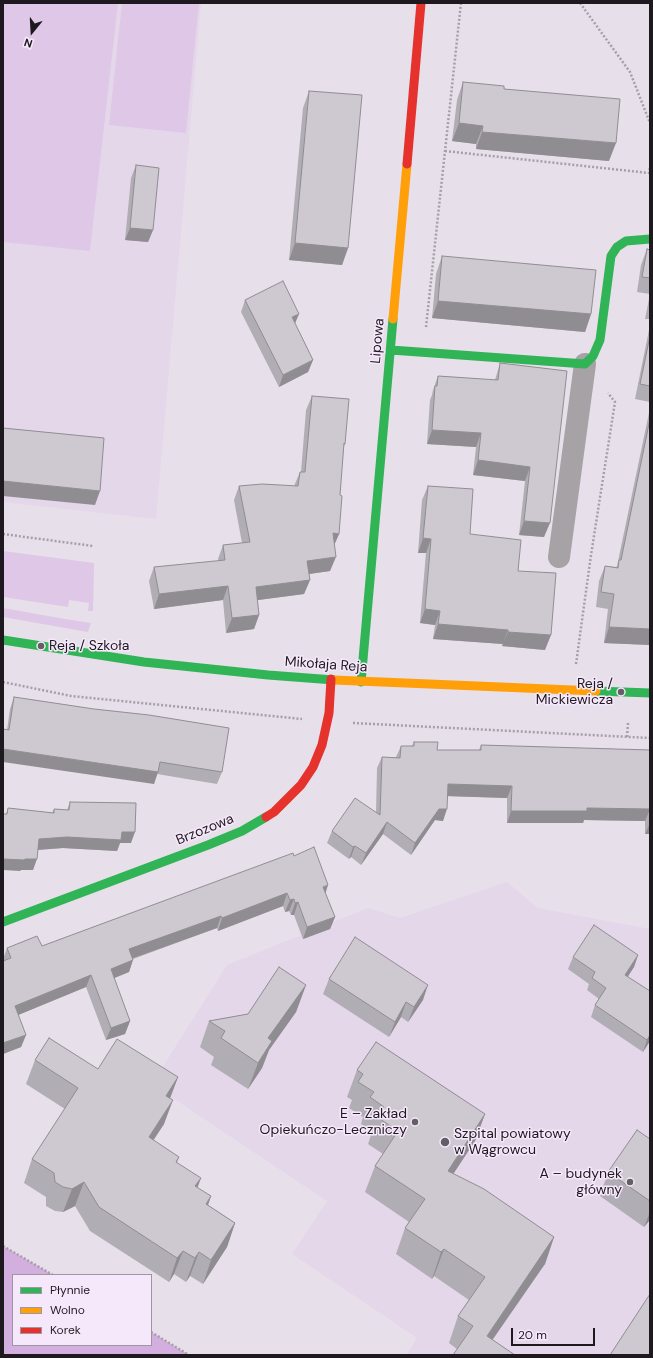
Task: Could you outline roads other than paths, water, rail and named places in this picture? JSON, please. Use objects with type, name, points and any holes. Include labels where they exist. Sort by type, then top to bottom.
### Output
[{"type":"street","name":"Lipowa","points":[[361,682],[421,3]]},
{"type":"street","points":[[559,557],[585,364],[593,356],[600,340],[612,256],[617,247],[626,241],[650,239]]},
{"type":"street","points":[[391,350],[585,364]]},
{"type":"street","name":"Mikołaja Reja","points":[[3,640],[144,662],[268,675],[361,682],[650,693]]},
{"type":"street","name":"Brzozowa","points":[[3,922],[208,845],[242,831],[274,812],[301,786],[313,767],[322,744],[329,713],[331,679]]},
{"type":"place","name":"Reja / Szkoła","points":[[41,646]]},
{"type":"place","name":"Reja / Mickiewicza","points":[[621,692]]},
{"type":"place","name":"E – Zakład Opiekuńczo-Leczniczy","points":[[415,1122]]},
{"type":"place","name":"Szpital powiatowy w Wągrowcu","points":[[445,1142]]},
{"type":"place","name":"A – budynek główny","points":[[630,1182]]}]
